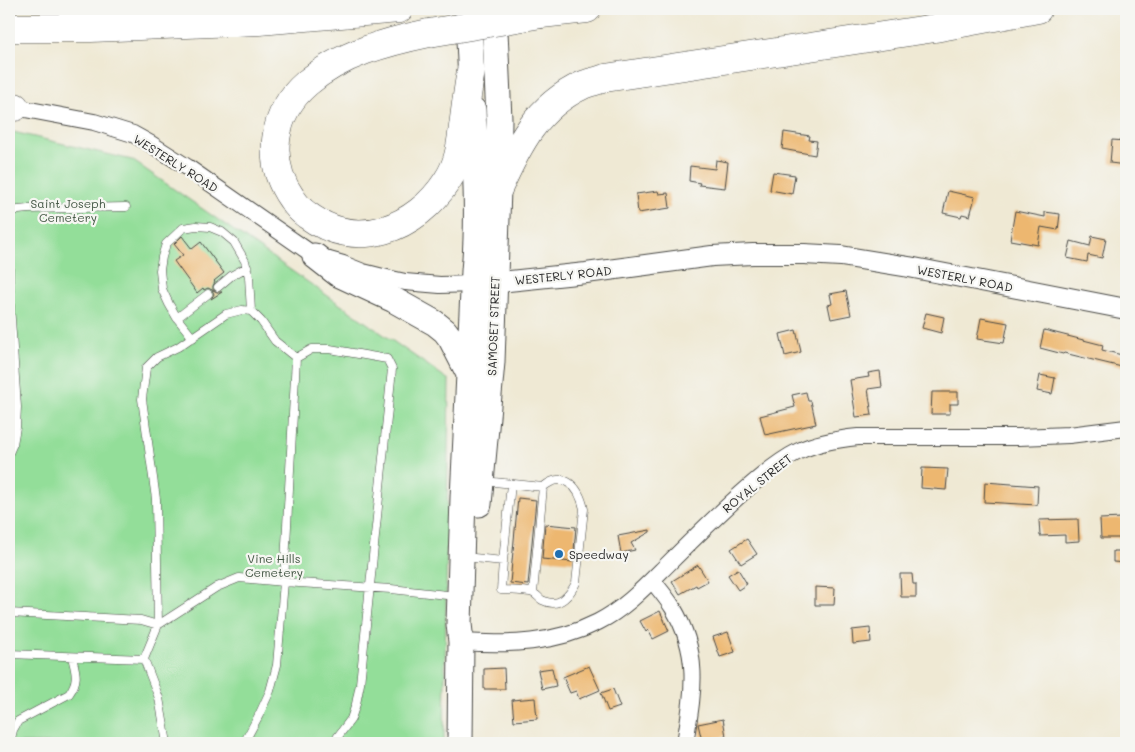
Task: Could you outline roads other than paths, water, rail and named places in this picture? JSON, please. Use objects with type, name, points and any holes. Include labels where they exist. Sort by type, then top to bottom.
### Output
[{"type":"highway","points":[[9,28],[91,28],[259,21],[399,9]]},
{"type":"highway","name":"SAMOSET STREET","points":[[468,9],[471,70]]},
{"type":"highway","points":[[471,70],[460,153],[448,180],[420,212],[403,223],[387,230],[372,234],[352,233],[335,230],[321,224],[306,214],[288,193],[282,182],[277,163],[277,132],[286,108],[295,95],[306,84],[335,64],[381,45],[429,33],[542,14],[587,9]]},
{"type":"highway","points":[[498,189],[518,147],[543,113],[569,92],[584,85],[605,78],[935,28],[1038,9]]},
{"type":"main road","name":"SAMOSET STREET","points":[[460,743],[461,642],[459,624],[463,498],[470,377],[498,189],[499,119],[494,9]]},
{"type":"main road","name":"SAMOSET STREET","points":[[461,642],[467,624],[492,362],[484,283],[476,246],[476,191],[471,70]]},
{"type":"main road","points":[[315,256],[338,274],[394,300],[435,323],[451,340],[470,377]]},
{"type":"street","name":"WESTERLY ROAD","points":[[11,107],[94,122],[132,134],[187,168],[315,256],[371,274],[405,282],[440,285],[484,283],[586,273],[712,256],[804,254],[841,256],[909,267],[1126,309]]},
{"type":"street","name":"ROYAL STREET","points":[[461,642],[510,644],[548,640],[567,635],[599,622],[634,598],[728,505],[759,479],[786,459],[812,446],[839,439],[858,437],[967,438],[1049,436],[1126,428]]},
{"type":"street","points":[[652,580],[678,617],[690,652],[693,680],[692,703],[685,743]]},
{"type":"lane","points":[[9,211],[28,208],[126,208]]},
{"type":"lane","points":[[192,338],[176,318],[162,289],[160,270],[166,244],[183,228],[196,226],[210,227],[222,232],[234,242],[247,267],[251,311]]},
{"type":"lane","points":[[9,254],[9,306],[17,407],[13,444],[9,452]]},
{"type":"lane","points":[[218,287],[231,276],[247,267]]},
{"type":"lane","points":[[176,318],[208,294]]},
{"type":"lane","points":[[167,743],[159,698],[144,659],[158,625],[156,499],[142,398],[146,368],[157,357],[178,347],[226,314],[242,310],[251,311],[261,321],[275,341],[296,358]]},
{"type":"lane","points":[[296,358],[312,349],[330,349],[387,359],[392,369],[360,684],[351,718],[333,743]]},
{"type":"lane","points":[[244,743],[270,691],[277,665],[284,582],[296,358]]},
{"type":"lane","points":[[511,484],[504,552],[506,566],[501,590],[533,593],[548,603],[560,602],[571,593],[576,583],[584,508],[577,490],[569,483],[560,479],[550,481],[543,487],[537,520],[532,572],[533,593]]},
{"type":"lane","points":[[481,481],[543,487]]},
{"type":"lane","points":[[508,517],[517,518]]},
{"type":"lane","points":[[506,535],[515,535]]},
{"type":"lane","points":[[504,552],[513,553]]},
{"type":"lane","points":[[474,558],[506,566]]},
{"type":"lane","points":[[9,613],[141,620],[158,625],[217,587],[239,578],[461,596]]},
{"type":"lane","points":[[9,654],[144,659]]},
{"type":"lane","points":[[10,743],[13,730],[18,721],[69,694],[74,687],[76,675],[72,657]]},
{"type":"place","name":"Speedway","points":[[559,554]]},
{"type":"park label","name":"Saint Joseph Cemetery","points":[[68,210]]},
{"type":"park label","name":"Vine Hills Cemetery","points":[[274,565]]}]
